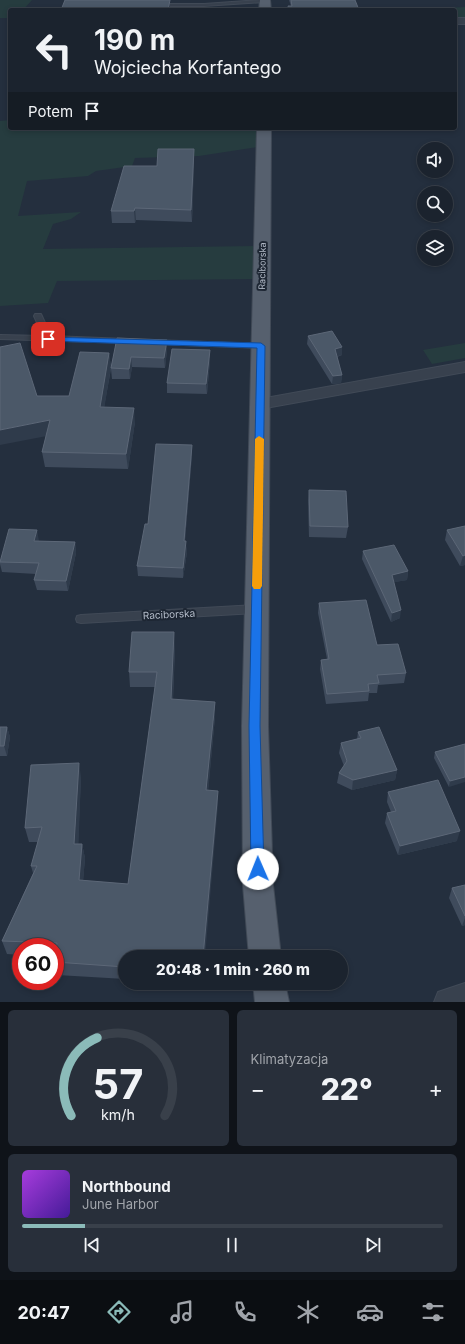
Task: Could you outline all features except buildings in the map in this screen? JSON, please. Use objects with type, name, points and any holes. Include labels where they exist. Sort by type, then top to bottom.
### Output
[{"type":"main road","name":"Raciborska","points":[[264,130],[255,726],[258,885],[265,950]]},
{"type":"main road","points":[[270,990],[272,1002]]},
{"type":"street","points":[[260,404],[465,367]]},
{"type":"street","points":[[448,1002],[465,996]]},
{"type":"lane","points":[[154,6],[195,8],[265,0]]},
{"type":"lane","points":[[38,316],[48,339]]},
{"type":"lane","points":[[0,337],[135,342]]},
{"type":"lane","points":[[151,342],[261,346]]},
{"type":"lane","name":"Raciborska","points":[[81,619],[257,609]]},
{"type":"green space","points":[[0,0],[32,0],[25,8],[8,8],[8,18],[0,18]]},
{"type":"green space","points":[[465,7],[465,18],[457,18],[457,8],[441,8]]},
{"type":"green space","points":[[8,120],[8,130],[264,130],[264,146],[199,156],[135,158],[132,166],[96,171],[88,176],[27,181],[18,216],[81,212],[71,219],[53,224],[43,249],[262,246],[262,279],[57,281],[48,303],[0,306],[0,121]]},
{"type":"green space","points":[[465,343],[465,358],[432,364],[423,350]]},
{"type":"slow traffic","points":[[257,586],[259,439]]},
{"type":"route","points":[[48,339],[261,346],[255,726],[258,869]]}]
